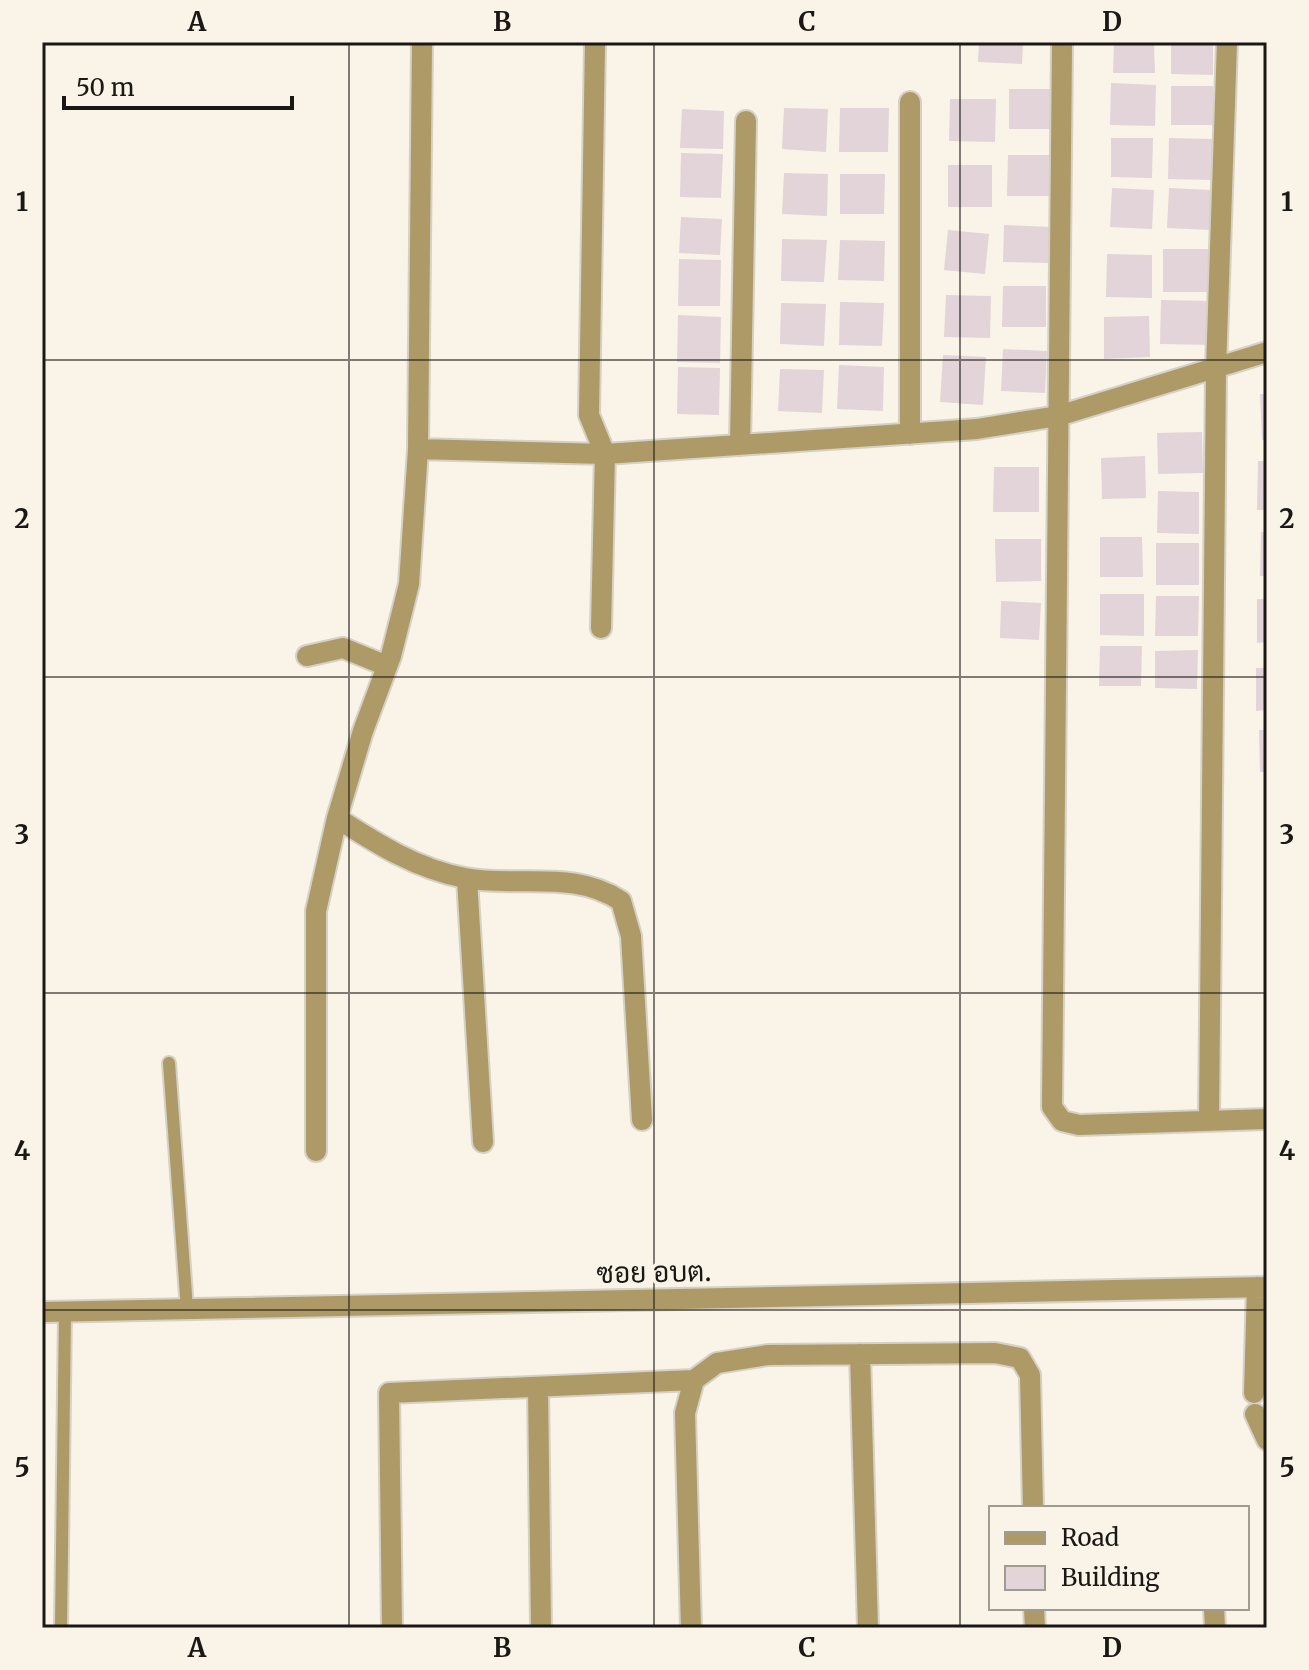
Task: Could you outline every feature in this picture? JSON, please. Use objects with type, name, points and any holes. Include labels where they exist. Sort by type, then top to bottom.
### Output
[{"type":"street","points":[[316,1151],[316,911],[337,818],[387,666],[409,584],[418,449],[422,42]]},
{"type":"street","points":[[595,42],[589,415],[605,454],[601,628]]},
{"type":"street","points":[[1209,1121],[1216,369],[1227,42]]},
{"type":"street","points":[[1062,45],[1052,1107],[1062,1121],[1079,1125],[1267,1119]]},
{"type":"street","points":[[910,102],[910,434]]},
{"type":"street","points":[[740,445],[746,121]]},
{"type":"street","points":[[418,449],[605,454],[977,429],[1058,416],[1267,352]]},
{"type":"street","points":[[307,656],[343,648],[387,666]]},
{"type":"street","points":[[337,818],[404,858],[467,879],[576,882],[602,888],[621,901],[631,936],[642,1120]]},
{"type":"street","points":[[467,879],[483,1142]]},
{"type":"street","points":[[1262,1287],[1254,1403],[1267,1440]]},
{"type":"street","name":"ซอย อบต.","points":[[42,1312],[1262,1287]]},
{"type":"street","points":[[392,1628],[389,1393],[694,1380],[717,1363],[768,1355],[995,1353],[1020,1358],[1030,1375],[1033,1506]]},
{"type":"street","points":[[860,1354],[868,1628]]},
{"type":"street","points":[[691,1628],[685,1413],[694,1380]]},
{"type":"street","points":[[538,1387],[541,1628]]},
{"type":"lane","points":[[169,1063],[187,1309]]},
{"type":"lane","points":[[61,1628],[65,1312]]},
{"type":"building","points":[[979,42],[1023,42],[1022,64],[978,62]]},
{"type":"building","points":[[1114,42],[1154,42],[1155,73],[1113,73]]},
{"type":"building","points":[[1171,42],[1213,42],[1213,75],[1171,74]]},
{"type":"building","points":[[1111,83],[1156,85],[1155,126],[1110,125]]},
{"type":"building","points":[[1171,86],[1213,86],[1213,125],[1171,125]]},
{"type":"building","points":[[1009,89],[1053,89],[1053,129],[1009,129]]},
{"type":"building","points":[[950,99],[996,99],[995,142],[949,141]]},
{"type":"building","points":[[784,108],[828,109],[826,152],[782,149]]},
{"type":"building","points":[[840,108],[889,108],[888,152],[839,152]]},
{"type":"building","points":[[682,109],[724,111],[723,149],[680,148]]},
{"type":"building","points":[[1111,138],[1153,138],[1152,178],[1111,177]]},
{"type":"building","points":[[1169,138],[1213,139],[1212,180],[1168,179]]},
{"type":"building","points":[[681,153],[723,154],[721,198],[680,197]]},
{"type":"building","points":[[1008,155],[1053,155],[1053,196],[1007,196]]},
{"type":"building","points":[[948,165],[992,165],[992,207],[948,207]]},
{"type":"building","points":[[784,173],[828,174],[827,216],[782,214]]},
{"type":"building","points":[[840,174],[885,174],[884,214],[840,214]]},
{"type":"building","points":[[1112,188],[1154,190],[1152,229],[1110,227]]},
{"type":"building","points":[[1169,188],[1212,190],[1210,230],[1167,228]]},
{"type":"building","points":[[681,217],[722,219],[720,255],[679,253]]},
{"type":"building","points":[[1004,225],[1051,227],[1049,263],[1003,262]]},
{"type":"building","points":[[948,230],[989,234],[985,274],[944,270]]},
{"type":"building","points":[[782,239],[827,240],[824,282],[781,281]]},
{"type":"building","points":[[840,240],[885,241],[884,281],[838,280]]},
{"type":"building","points":[[1163,249],[1208,249],[1208,292],[1163,292]]},
{"type":"building","points":[[1107,254],[1152,255],[1152,298],[1106,297]]},
{"type":"building","points":[[679,259],[721,260],[720,306],[678,306]]},
{"type":"building","points":[[1003,286],[1046,286],[1046,327],[1002,327]]},
{"type":"building","points":[[946,295],[991,296],[990,338],[944,337]]},
{"type":"building","points":[[1161,300],[1210,301],[1210,345],[1160,344]]},
{"type":"building","points":[[840,302],[884,303],[882,346],[839,345]]},
{"type":"building","points":[[781,303],[826,304],[824,346],[780,344]]},
{"type":"building","points":[[678,315],[721,317],[720,363],[677,362]]},
{"type":"building","points":[[1149,316],[1150,357],[1104,359],[1104,317]]},
{"type":"building","points":[[1003,349],[1047,351],[1045,393],[1001,391]]},
{"type":"building","points":[[943,355],[986,357],[983,405],[940,402]]},
{"type":"building","points":[[839,365],[884,367],[883,411],[837,409]]},
{"type":"building","points":[[678,367],[720,368],[719,415],[677,414]]},
{"type":"building","points":[[780,369],[824,370],[822,413],[778,411]]},
{"type":"building","points":[[1260,394],[1267,394],[1267,440],[1262,440]]},
{"type":"building","points":[[1202,432],[1203,473],[1158,474],[1157,433]]},
{"type":"building","points":[[1145,456],[1146,498],[1102,499],[1101,458]]},
{"type":"building","points":[[1258,461],[1267,461],[1267,510],[1257,510]]},
{"type":"building","points":[[994,467],[1039,467],[1039,512],[993,512]]},
{"type":"building","points":[[1158,491],[1199,492],[1199,534],[1157,533]]},
{"type":"building","points":[[1261,532],[1267,532],[1267,576],[1260,576]]},
{"type":"building","points":[[1100,537],[1142,537],[1143,577],[1100,577]]},
{"type":"building","points":[[995,539],[1041,539],[1041,581],[996,582]]},
{"type":"building","points":[[1156,543],[1199,543],[1199,585],[1156,585]]},
{"type":"building","points":[[1100,594],[1144,594],[1144,636],[1100,635]]},
{"type":"building","points":[[1156,596],[1199,596],[1198,636],[1155,636]]},
{"type":"building","points":[[1257,599],[1267,599],[1267,642],[1257,643]]},
{"type":"building","points":[[1001,601],[1041,603],[1039,640],[1000,638]]},
{"type":"building","points":[[1100,646],[1142,646],[1141,686],[1099,686]]},
{"type":"building","points":[[1198,650],[1197,689],[1155,688],[1155,651]]},
{"type":"building","points":[[1256,668],[1267,668],[1267,710],[1256,711]]},
{"type":"building","points":[[1259,730],[1267,730],[1267,772],[1260,772]]}]
